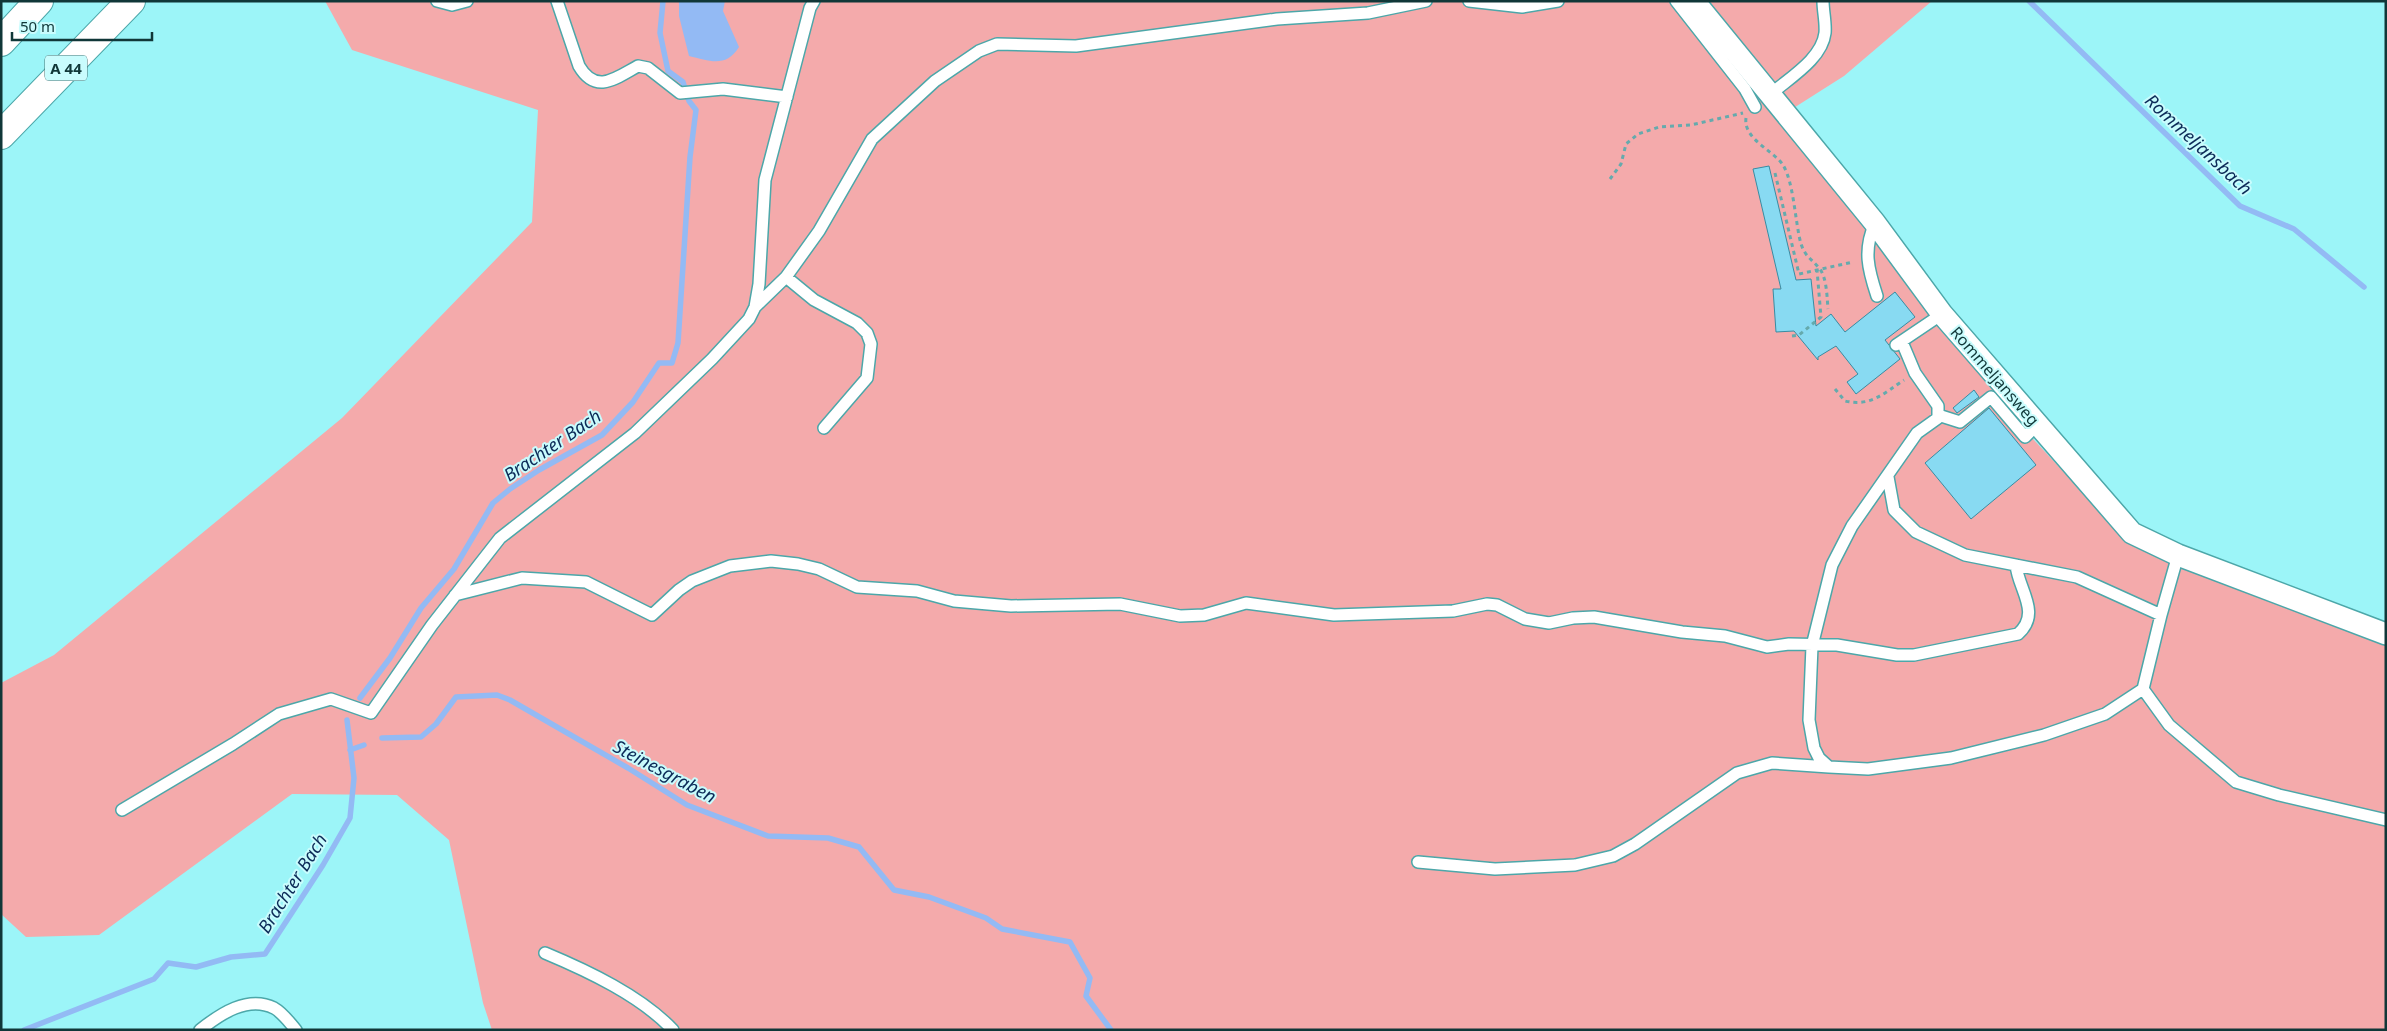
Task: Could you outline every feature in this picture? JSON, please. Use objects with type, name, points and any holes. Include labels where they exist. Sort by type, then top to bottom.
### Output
[{"type":"highway","points":[[1,42],[39,1]]},
{"type":"highway","name":"A 44","points":[[1,136],[131,1]]},
{"type":"street","name":"Rommeljansweg","points":[[1694,1],[1763,100],[1875,223],[1942,314],[2132,533],[2178,555],[2386,634]]},
{"type":"lane","points":[[437,1],[452,5],[467,1]]},
{"type":"lane","points":[[557,1],[575,56],[584,74],[599,83],[638,66],[648,68],[682,94],[723,89],[787,97]]},
{"type":"lane","points":[[122,810],[233,744],[279,714],[331,699],[371,713],[432,625],[500,538],[635,433],[712,359],[749,319],[755,307],[759,284],[765,180],[807,16],[814,1]]},
{"type":"lane","points":[[755,307],[786,277],[819,231],[872,139],[935,81],[989,46],[997,44],[1076,46],[1277,19],[1368,13],[1426,1]]},
{"type":"lane","points":[[1469,1],[1522,7],[1558,1]]},
{"type":"lane","points":[[1676,1],[1745,89],[1763,100],[1806,64],[1820,47],[1825,33],[1823,1]]},
{"type":"lane","points":[[1875,223],[1871,232],[1866,259],[1877,296]]},
{"type":"lane","points":[[786,277],[814,300],[857,323],[867,333],[872,344],[867,378],[824,428]]},
{"type":"lane","points":[[1829,767],[1819,758],[1810,735],[1809,720],[1812,646],[1832,565],[1852,526],[1917,433],[1938,418],[1938,406],[1915,373],[1898,343],[1942,314]]},
{"type":"lane","points":[[1938,415],[1960,422],[1991,397],[2026,437],[2037,425]]},
{"type":"lane","points":[[1888,477],[1894,510],[1916,532],[1965,555],[2077,577],[2160,615]]},
{"type":"lane","points":[[1418,862],[1495,869],[1575,865],[1613,856],[1635,844],[1737,773],[1772,763],[1868,769],[1951,758],[2005,746],[2105,714],[2143,690],[2160,615],[2178,555]]},
{"type":"lane","points":[[455,595],[522,578],[586,582],[652,615],[679,590],[692,581],[730,566],[771,561],[819,569],[858,587],[917,591],[954,601],[1011,606],[1120,604],[1180,616],[1204,615],[1246,603],[1334,615],[1453,611],[1487,604],[1497,605],[1525,619],[1549,623],[1573,618],[1594,618],[1682,632],[1725,636],[1767,647],[1789,644],[1812,646],[1837,645],[1897,655],[1914,655],[2018,634],[2026,625],[2029,604],[2017,574],[2016,565]]},
{"type":"lane","points":[[2143,690],[2169,725],[2236,782],[2279,795],[2386,820]]},
{"type":"lane","points":[[546,953],[589,971],[660,1016],[673,1030]]},
{"type":"lane","points":[[200,1030],[241,1006],[256,1004],[275,1008],[296,1030]]},
{"type":"path","points":[[1610,179],[1621,164],[1626,144],[1638,134],[1659,127],[1691,124],[1748,112],[1745,120],[1747,127],[1757,141],[1782,164],[1787,176],[1801,245],[1808,259],[1819,270],[1826,288],[1828,309]]},
{"type":"path","points":[[1775,173],[1799,274],[1866,259]]},
{"type":"path","points":[[1792,336],[1799,335],[1821,317],[1819,270]]},
{"type":"path","points":[[1835,389],[1845,401],[1864,403],[1885,395],[1915,373]]},
{"type":"shaded area","points":[[325,1],[1932,1],[1844,76],[1781,116],[1923,303],[2034,440],[2129,542],[2386,641],[2386,1030],[492,1030],[483,1003],[449,840],[397,795],[292,794],[99,935],[26,937],[1,914],[1,683],[54,655],[342,418],[532,222],[538,110],[352,50]]},
{"type":"water","points":[[679,1],[725,1],[723,11],[739,47],[734,54],[729,58],[717,61],[689,56],[679,16]]},
{"type":"building","points":[[1769,166],[1796,280],[1811,279],[1816,326],[1831,314],[1845,332],[1895,292],[1915,317],[1885,340],[1900,359],[1856,394],[1847,382],[1858,374],[1836,346],[1818,357],[1818,360],[1794,331],[1776,332],[1773,289],[1781,289],[1753,169]]},
{"type":"building","points":[[1974,390],[1979,397],[1957,413],[1953,408]]},
{"type":"building","points":[[1989,408],[2036,465],[1971,519],[1925,463]]},
{"type":"waterway","name":"Brachter Bach","points":[[360,698],[390,658],[421,608],[454,569],[493,503],[539,470],[602,435],[633,402],[659,363],[672,363],[678,343],[690,157],[696,110],[689,101],[683,82],[668,71],[660,33],[663,1]]},
{"type":"waterway","name":"Rommeljansbach","points":[[2029,1],[2240,206],[2294,229],[2364,287]]},
{"type":"waterway","name":"Steinesgraben","points":[[382,738],[421,737],[436,724],[456,697],[497,695],[510,700],[628,768],[687,805],[768,836],[828,838],[859,847],[894,890],[929,897],[986,918],[1002,929],[1070,942],[1090,978],[1086,996],[1111,1030]]},
{"type":"waterway","name":"Brachter Bach","points":[[24,1030],[154,979],[168,963],[196,967],[231,957],[265,954],[323,865],[350,818],[354,778],[347,720]]},
{"type":"waterway","name":"Steinesgraben","points":[[350,750],[364,745]]}]
